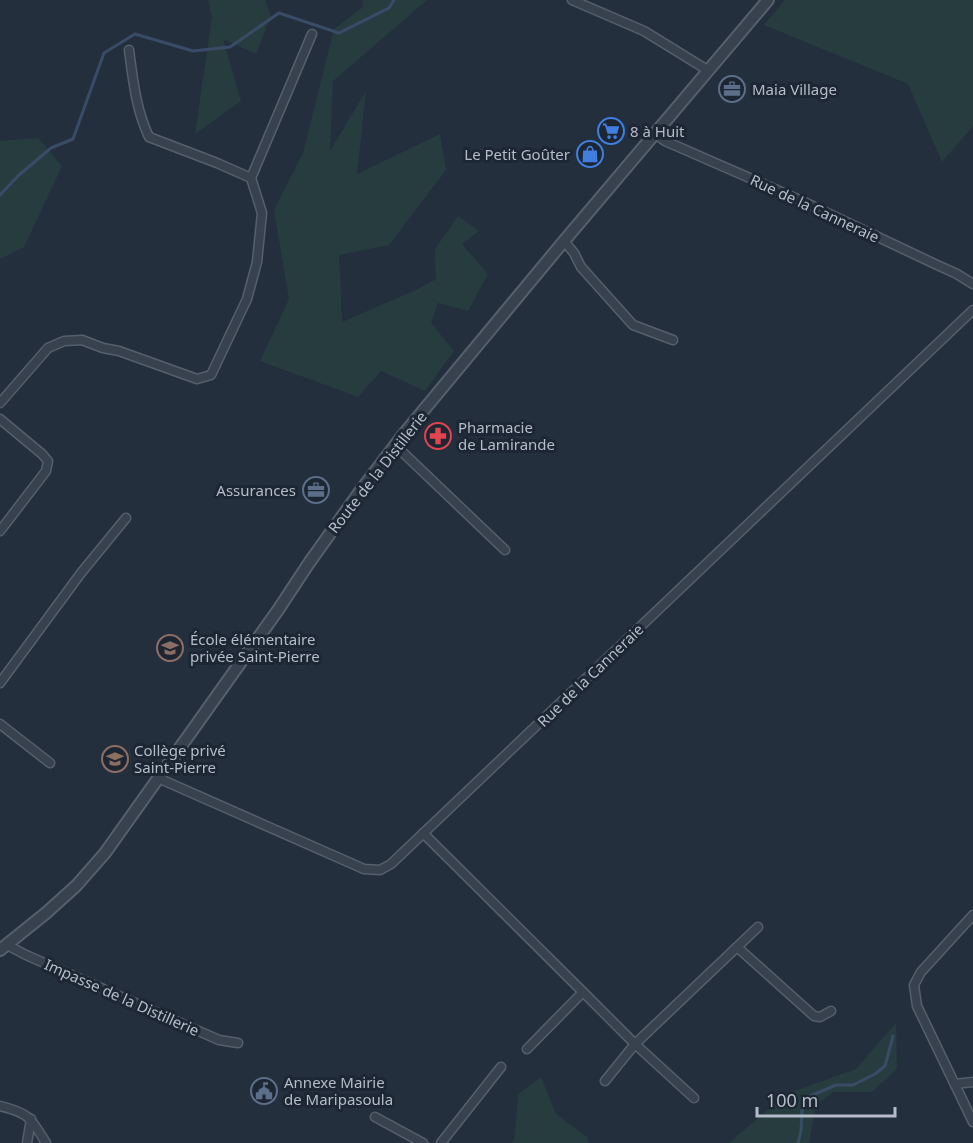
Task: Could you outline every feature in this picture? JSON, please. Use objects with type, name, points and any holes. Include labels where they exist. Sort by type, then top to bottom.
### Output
[{"type":"street","points":[[572,0],[644,31],[709,71]]},
{"type":"street","name":"Route de la Distillerie","points":[[3,948],[76,886],[105,853],[278,610],[315,554],[395,446],[564,241],[768,0]]},
{"type":"street","points":[[0,403],[48,348],[64,341],[82,340],[198,379],[211,375],[247,299],[257,262],[262,213],[251,178],[312,34]]},
{"type":"street","points":[[129,50],[136,99],[148,137],[251,178]]},
{"type":"street","name":"Rue de la Canneraie","points":[[656,134],[665,141],[769,186],[926,259],[973,284]]},
{"type":"street","points":[[564,241],[574,253],[581,267],[633,325],[673,340]]},
{"type":"street","name":"Rue de la Canneraie","points":[[158,778],[364,869],[380,870],[391,864],[973,310]]},
{"type":"street","points":[[0,419],[48,461],[46,471],[0,531]]},
{"type":"street","points":[[395,446],[506,550]]},
{"type":"street","points":[[0,683],[81,573],[126,518]]},
{"type":"street","points":[[0,724],[50,763]]},
{"type":"street","points":[[423,833],[635,1044],[694,1098]]},
{"type":"street","points":[[972,917],[921,972],[914,985],[917,1006],[973,1122]]},
{"type":"street","points":[[605,1081],[635,1044],[758,927]]},
{"type":"street","points":[[737,946],[814,1016],[820,1017],[831,1011]]},
{"type":"street","name":"Impasse de la Distillerie","points":[[3,948],[37,959],[219,1040],[238,1043]]},
{"type":"street","points":[[527,1049],[583,992]]},
{"type":"street","points":[[441,1143],[501,1067]]},
{"type":"street","points":[[955,1084],[973,1082]]},
{"type":"street","points":[[0,1106],[15,1109],[31,1119],[46,1143]]},
{"type":"street","points":[[375,1117],[423,1143]]},
{"type":"street","points":[[27,1143],[31,1119]]},
{"type":"green space","points":[[208,0],[265,0],[271,16],[256,54],[223,39],[241,101],[195,134],[212,17]]},
{"type":"green space","points":[[362,0],[427,0],[333,81],[330,151],[366,91],[357,174],[440,134],[446,170],[389,245],[339,255],[342,322],[436,279],[435,249],[458,216],[479,231],[462,244],[488,274],[468,311],[438,303],[431,323],[454,351],[425,391],[381,371],[358,397],[260,361],[289,299],[274,210],[303,153],[334,29],[363,7]]},
{"type":"green space","points":[[785,0],[973,0],[973,126],[942,162],[908,84],[764,25]]},
{"type":"green space","points":[[38,138],[62,166],[24,247],[0,259],[0,141]]},
{"type":"green space","points":[[896,1023],[897,1069],[872,1092],[833,1092],[816,1105],[809,1143],[729,1143],[786,1094],[856,1069]]},
{"type":"green space","points":[[541,1077],[556,1114],[587,1137],[589,1143],[512,1143],[515,1137],[518,1094]]},
{"type":"waterway","points":[[0,195],[19,175],[51,148],[73,139],[104,53],[135,34],[193,51],[230,47],[279,13],[339,33],[389,8],[394,0]]},
{"type":"waterway","points":[[798,1143],[802,1110],[808,1097],[836,1085],[853,1085],[875,1074],[885,1066],[893,1036]]},
{"type":"place","name":"Maia Village","points":[[732,89]]},
{"type":"place","name":"8 à Huit","points":[[611,131]]},
{"type":"place","name":"Le Petit Goûter","points":[[590,154]]},
{"type":"place","name":"Pharmacie de Lamirande","points":[[438,436]]},
{"type":"place","name":"Assurances","points":[[316,490]]},
{"type":"place","name":"École élémentaire privée Saint-Pierre","points":[[170,648]]},
{"type":"place","name":"Collège privé Saint-Pierre","points":[[115,759]]},
{"type":"place","name":"Annexe Mairie de Maripasoula","points":[[264,1091]]}]
